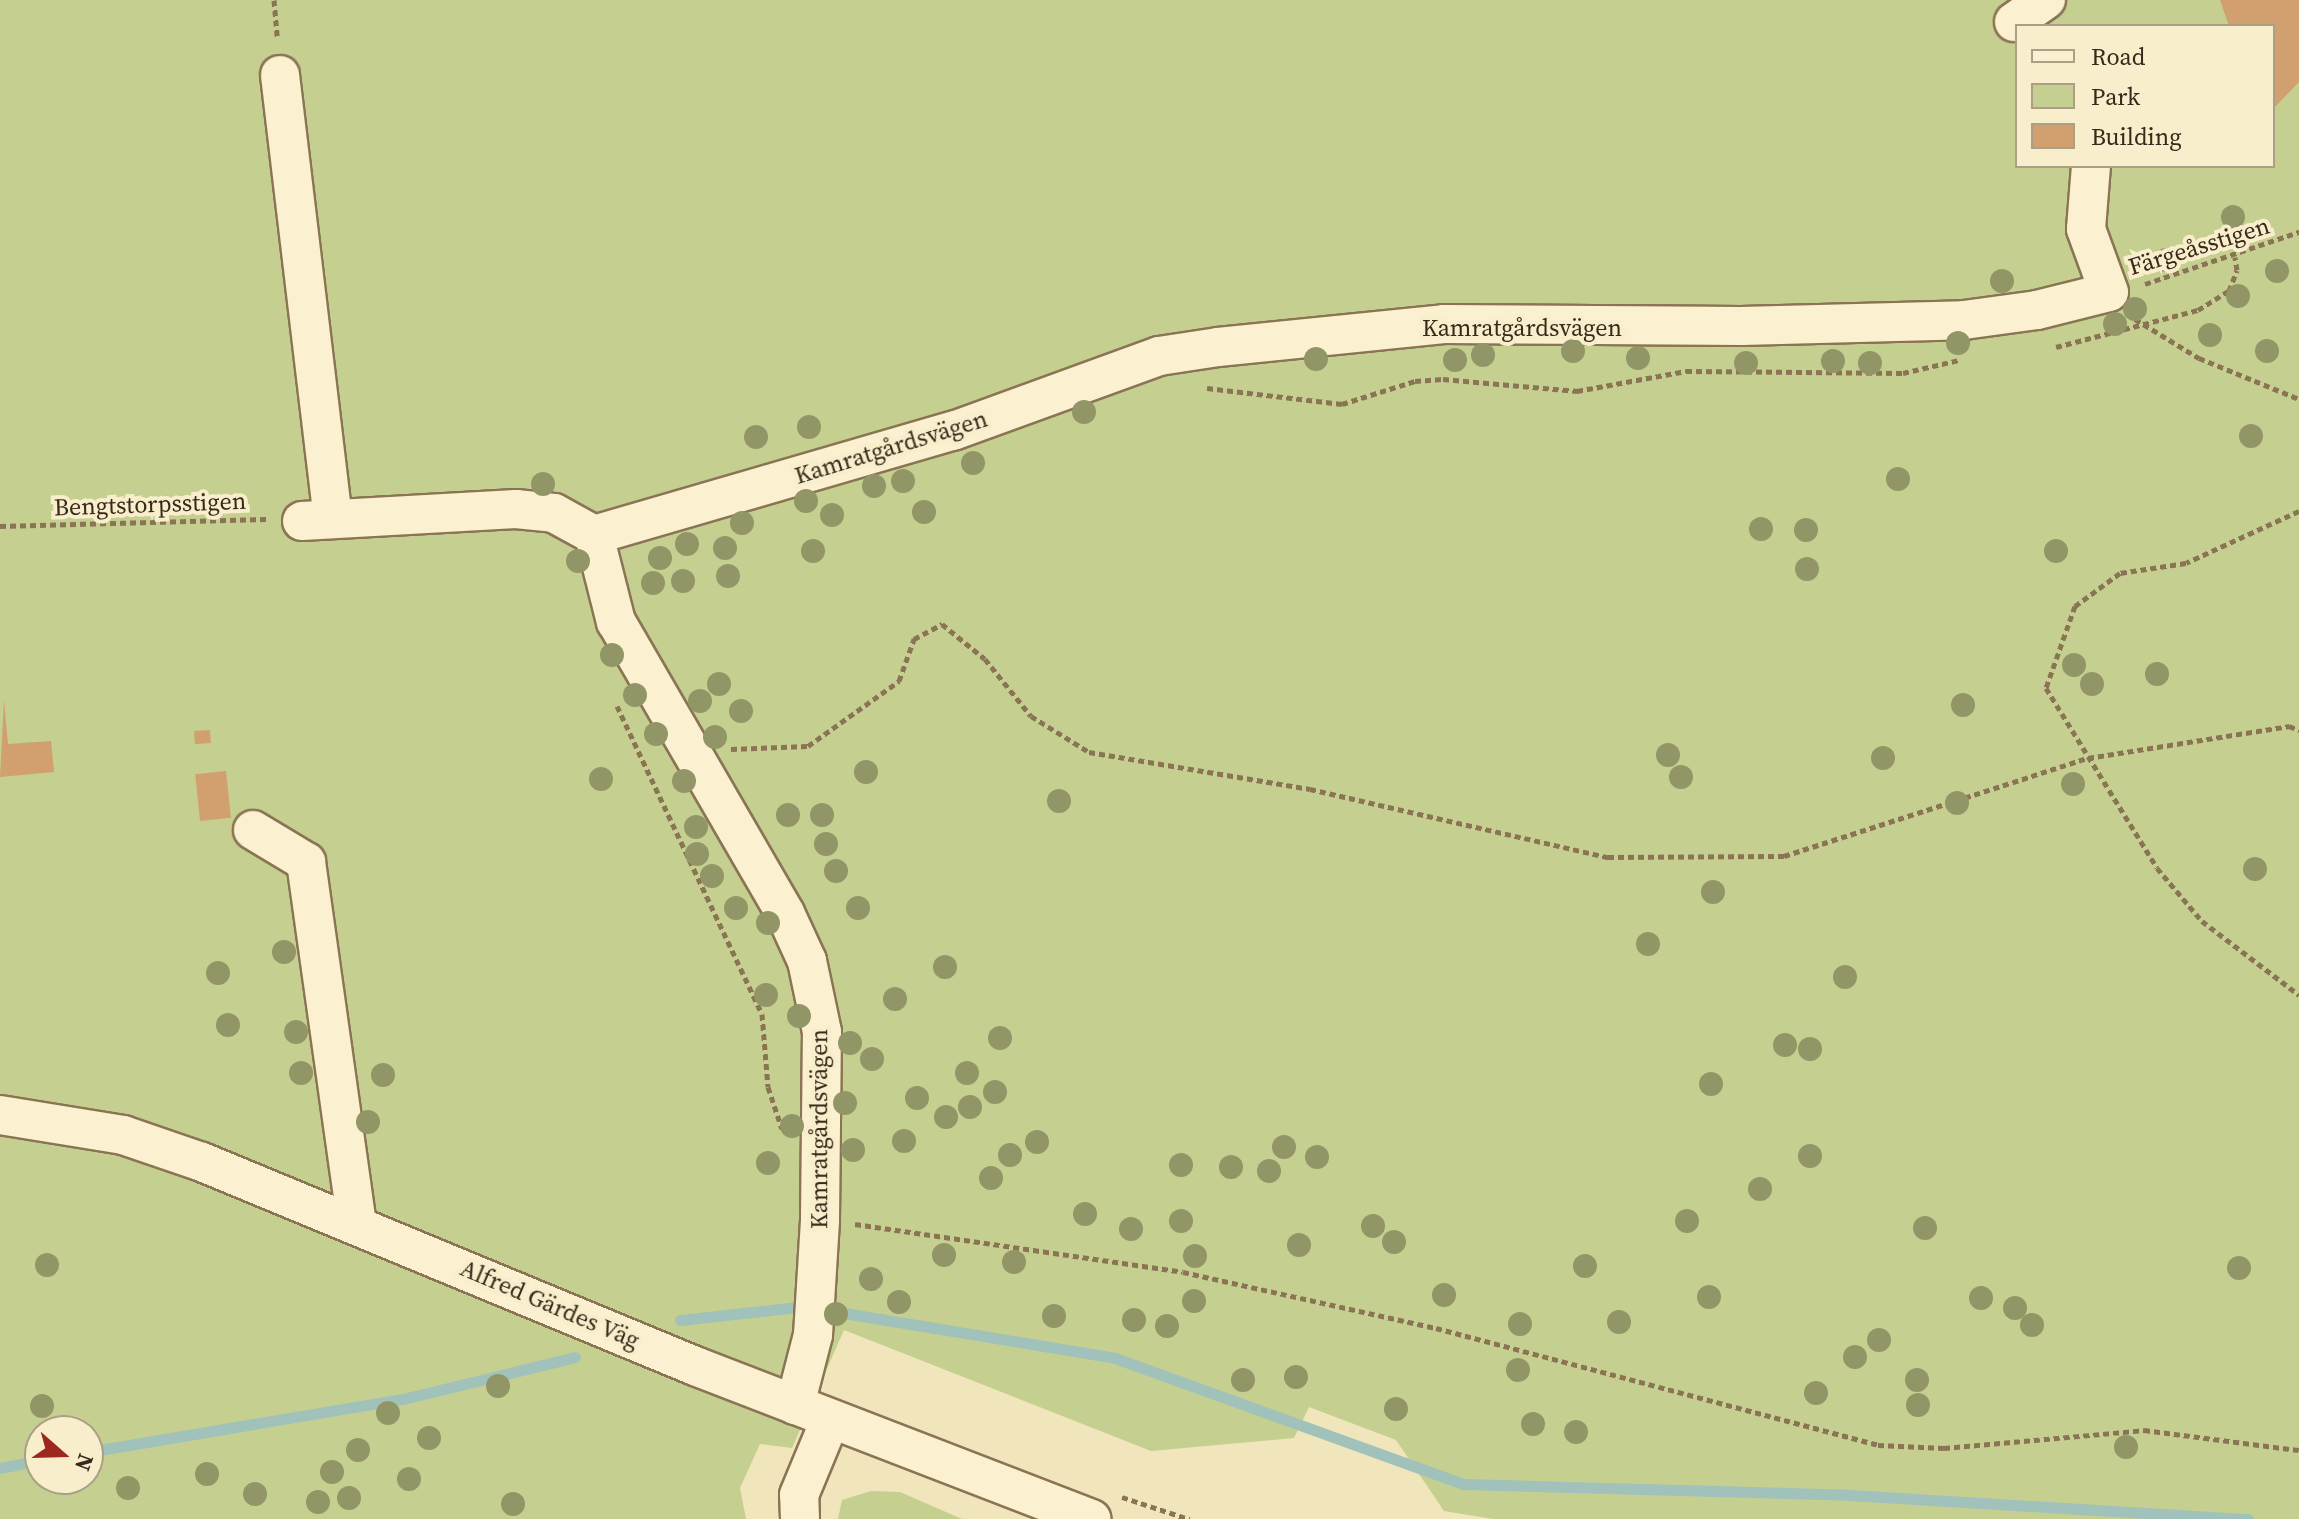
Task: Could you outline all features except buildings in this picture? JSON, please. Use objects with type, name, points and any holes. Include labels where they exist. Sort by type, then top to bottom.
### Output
[{"type":"street","points":[[2011,16],[2046,0]]},
{"type":"street","points":[[280,75],[317,520],[459,516],[516,509],[554,513],[594,535]]},
{"type":"street","points":[[2091,168],[2086,229],[2109,292]]},
{"type":"street","name":"Kamratgårdsvägen","points":[[795,1405],[813,1335],[820,1219],[822,1032],[807,961],[785,913],[616,622],[594,535],[953,431],[1174,354],[1444,324],[1626,328],[1964,320],[2037,310],[2109,292]]},
{"type":"street","points":[[253,830],[306,862],[357,1224]]},
{"type":"street","name":"Alfred Gärdes Väg","points":[[0,1115],[161,1147],[357,1224],[830,1420],[1092,1519]]},
{"type":"street","points":[[800,1519],[799,1495],[830,1420]]},
{"type":"path","name":"Färgeåsstigen","points":[[2109,292],[2235,257],[2299,232]]},
{"type":"path","points":[[2039,349],[2144,327],[2198,310],[2229,291],[2237,270],[2235,257]]},
{"type":"path","points":[[2109,292],[2144,327],[2199,358],[2299,399]]},
{"type":"path","points":[[1201,386],[1342,404],[1429,380],[1474,378],[1577,391],[1686,371],[1903,373],[1966,359]]},
{"type":"path","points":[[2299,511],[2186,563],[2120,573],[2075,606],[2046,688],[2157,868],[2202,921],[2299,995]]},
{"type":"path","name":"Bengtstorpsstigen","points":[[0,526],[317,520]]},
{"type":"path","points":[[690,751],[808,746],[899,681],[914,639],[942,624],[985,659],[1031,716],[1089,752],[1310,789],[1608,857],[1784,856],[2088,758],[2289,726],[2299,730]]},
{"type":"path","points":[[614,701],[762,1014],[768,1087],[787,1143]]},
{"type":"path","points":[[820,1219],[1198,1276],[1436,1328],[1878,1445],[1944,1448],[2144,1430],[2299,1450]]},
{"type":"green space","points":[[0,0],[2299,0],[2299,1519],[1493,1519],[1444,1511],[1396,1440],[1309,1407],[1294,1438],[1151,1451],[844,1330],[792,1448],[760,1444],[740,1488],[746,1519],[0,1519]]},
{"type":"green space","points":[[871,1491],[900,1492],[962,1519],[838,1519],[842,1500]]},
{"type":"waterway","points":[[680,1320],[798,1307]]},
{"type":"waterway","points":[[832,1311],[1115,1358],[1464,1484],[1850,1495],[2248,1519]]},
{"type":"waterway","points":[[104,1449],[403,1399],[575,1357]]},
{"type":"waterway","points":[[0,1468],[24,1463]]}]
